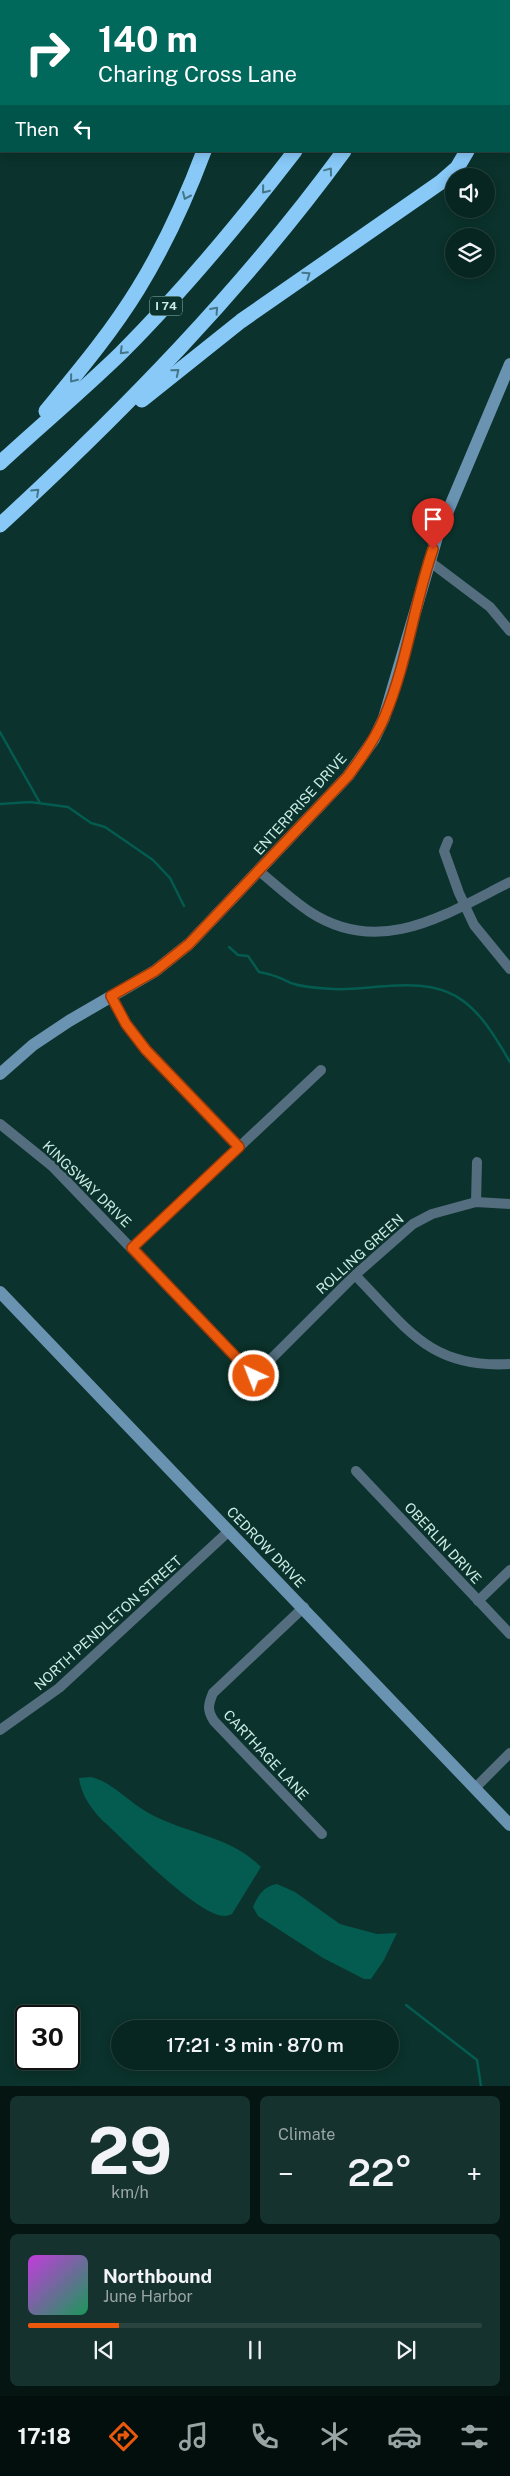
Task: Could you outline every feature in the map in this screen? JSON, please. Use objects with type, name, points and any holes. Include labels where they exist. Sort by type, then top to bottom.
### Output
[{"type":"highway","points":[[20,445],[98,347],[138,289],[171,228],[204,152]]},
{"type":"highway","name":"I 74","points":[[0,463],[88,384],[152,320],[242,218],[294,152]]},
{"type":"highway","name":"I 74","points":[[0,525],[84,447],[181,347],[302,208],[343,152]]},
{"type":"highway","points":[[84,447],[225,333],[441,182],[457,168],[466,152]]},
{"type":"street","name":"ENTERPRISE DRIVE","points":[[0,1074],[33,1045],[155,971],[189,944],[348,776],[374,739],[392,698],[429,561],[510,364]]},
{"type":"street","points":[[429,561],[490,607],[510,631]]},
{"type":"street","points":[[448,841],[444,851],[464,905],[474,925],[510,969]]},
{"type":"street","points":[[259,870],[311,913],[334,924],[358,930],[383,932],[411,928],[432,921],[510,882]]},
{"type":"street","points":[[111,996],[126,1024],[146,1050],[239,1147]]},
{"type":"street","points":[[132,1248],[321,1070]]},
{"type":"street","name":"KINGSWAY DRIVE","points":[[0,1124],[52,1166],[254,1376]]},
{"type":"street","points":[[476,1202],[477,1162]]},
{"type":"street","name":"ROLLING GREEN","points":[[254,1376],[355,1275],[413,1224],[432,1214],[476,1202],[510,1204]]},
{"type":"street","points":[[355,1275],[417,1338],[437,1353],[459,1362],[476,1365],[510,1364]]},
{"type":"street","name":"CEDROW DRIVE","points":[[0,1292],[304,1607],[510,1825]]},
{"type":"street","name":"OBERLIN DRIVE","points":[[356,1471],[510,1634]]},
{"type":"street","name":"NORTH PENDLETON STREET","points":[[0,1730],[59,1688],[229,1531]]},
{"type":"street","points":[[478,1601],[510,1570]]},
{"type":"street","name":"CARTHAGE LANE","points":[[304,1607],[213,1693],[208,1703],[208,1711],[214,1721],[322,1834]]},
{"type":"street","points":[[476,1787],[510,1753]]},
{"type":"shaded area","points":[[91,1777],[111,1786],[142,1809],[157,1817],[220,1841],[248,1856],[261,1867],[232,1914],[225,1916],[213,1913],[197,1904],[162,1876],[103,1821],[88,1802],[80,1784],[79,1778]]},
{"type":"shaded area","points":[[277,1884],[295,1892],[340,1924],[377,1934],[397,1933],[384,1960],[371,1979],[364,1979],[323,1958],[258,1916],[253,1907],[257,1899],[265,1889]]},
{"type":"waterway","points":[[0,732],[40,803]]},
{"type":"waterway","points":[[0,804],[30,802],[68,807],[91,823],[105,827],[153,860],[170,878],[184,906]]},
{"type":"waterway","points":[[229,947],[238,955],[248,956],[259,972],[301,986],[353,989],[411,985],[431,987],[448,992],[462,1000],[475,1011],[487,1025],[510,1062]]},
{"type":"waterway","points":[[406,2005],[477,2060],[481,2086]]},
{"type":"route","points":[[254,1376],[132,1248],[239,1147],[146,1050],[126,1024],[111,996],[155,971],[206,928],[348,776],[360,760],[374,739],[392,698],[433,549]]}]
